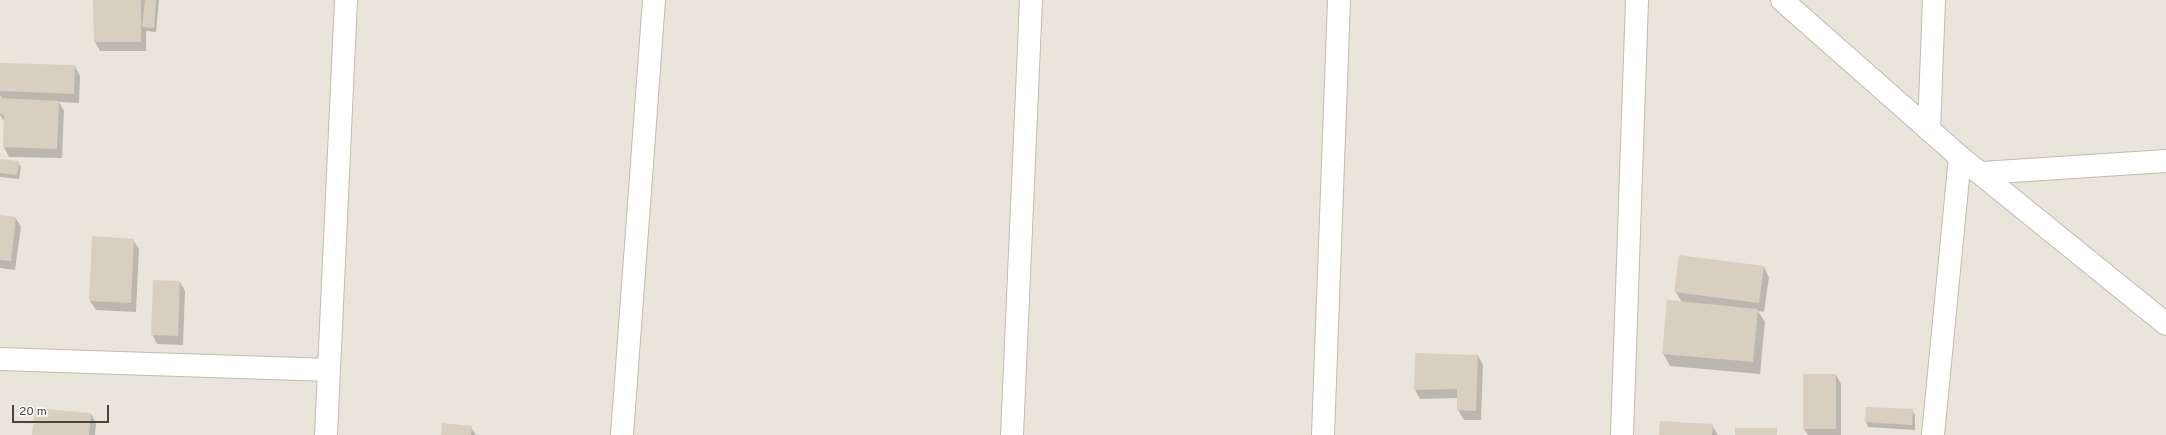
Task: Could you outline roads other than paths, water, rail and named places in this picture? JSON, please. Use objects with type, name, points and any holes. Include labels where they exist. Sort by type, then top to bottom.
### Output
[{"type":"street","points":[[326,435],[346,0]]},
{"type":"street","points":[[622,435],[654,0]]},
{"type":"street","points":[[1012,435],[1031,0]]},
{"type":"street","points":[[1323,435],[1339,0]]},
{"type":"street","points":[[1622,435],[1637,0]]},
{"type":"street","points":[[1782,0],[1960,157],[2166,324]]},
{"type":"street","points":[[1929,130],[1934,0]]},
{"type":"street","points":[[1933,435],[1960,157]]},
{"type":"street","points":[[1982,174],[2166,161]]},
{"type":"street","points":[[0,359],[329,370]]}]
